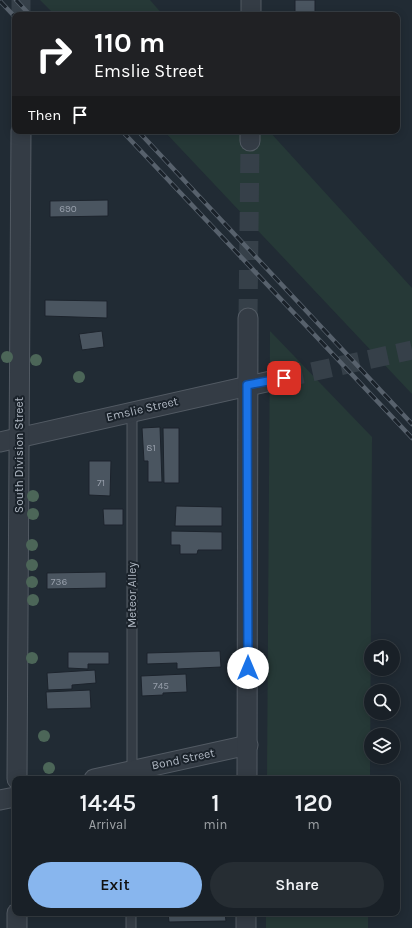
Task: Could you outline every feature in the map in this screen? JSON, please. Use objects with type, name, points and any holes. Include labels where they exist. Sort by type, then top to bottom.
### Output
[{"type":"street","points":[[251,0],[251,12]]},
{"type":"street","name":"South Division Street","points":[[17,776],[21,134]]},
{"type":"street","points":[[247,776],[248,318]]},
{"type":"street","name":"Emslie Street","points":[[0,442],[247,385],[284,378]]},
{"type":"street","name":"Bond Street","points":[[132,775],[248,745]]},
{"type":"street","points":[[0,800],[12,798]]},
{"type":"street","points":[[17,916],[17,928]]},
{"type":"street","points":[[246,916],[246,928]]},
{"type":"lane","name":"Meteor Alley","points":[[132,411],[132,775]]},
{"type":"lane","points":[[131,916],[131,928]]},
{"type":"green space","points":[[40,0],[150,0],[160,12],[52,12]]},
{"type":"green space","points":[[167,134],[272,134],[412,288],[412,394]]},
{"type":"green space","points":[[270,331],[372,437],[371,640],[364,640],[364,676],[371,676],[371,684],[364,684],[364,720],[370,720],[370,728],[364,728],[364,764],[370,764],[370,776],[267,776]]},
{"type":"green space","points":[[266,916],[368,916],[368,928],[266,928]]},
{"type":"building","points":[[295,0],[315,0],[315,12],[295,12]]},
{"type":"building","points":[[108,200],[108,216],[50,217],[50,201]]},
{"type":"building","points":[[45,300],[107,301],[107,318],[45,316]]},
{"type":"building","points":[[102,331],[104,347],[82,350],[79,334]]},
{"type":"building","points":[[160,427],[162,482],[148,482],[148,461],[144,461],[142,428]]},
{"type":"building","points":[[163,428],[179,428],[179,483],[164,483]]},
{"type":"building","points":[[89,461],[111,461],[110,496],[89,495]]},
{"type":"building","points":[[176,506],[222,507],[222,526],[175,526]]},
{"type":"building","points":[[103,509],[123,509],[123,525],[104,525]]},
{"type":"building","points":[[171,531],[222,532],[222,550],[198,550],[197,554],[180,554],[180,545],[171,545]]},
{"type":"building","points":[[106,572],[106,588],[47,589],[47,573]]},
{"type":"building","points":[[220,651],[221,667],[177,669],[177,663],[147,664],[147,653]]},
{"type":"building","points":[[68,652],[109,652],[109,664],[88,664],[88,669],[68,668]]},
{"type":"building","points":[[95,670],[96,683],[72,685],[72,689],[48,690],[47,673]]},
{"type":"building","points":[[186,674],[187,692],[142,696],[141,676]]},
{"type":"building","points":[[90,690],[91,708],[47,709],[46,692]]},
{"type":"building","points":[[168,916],[225,916],[226,921],[169,922]]},
{"type":"tunnel","points":[[21,0],[21,12]]},
{"type":"tunnel","points":[[248,318],[250,141]]},
{"type":"tunnel","points":[[284,378],[412,350]]},
{"type":"railway","points":[[16,0],[27,12]]},
{"type":"railway","points":[[0,1],[12,14]]},
{"type":"railway","points":[[125,134],[412,438]]},
{"type":"railway","points":[[141,134],[412,424]]},
{"type":"route","points":[[248,668],[247,385],[284,378]]}]
